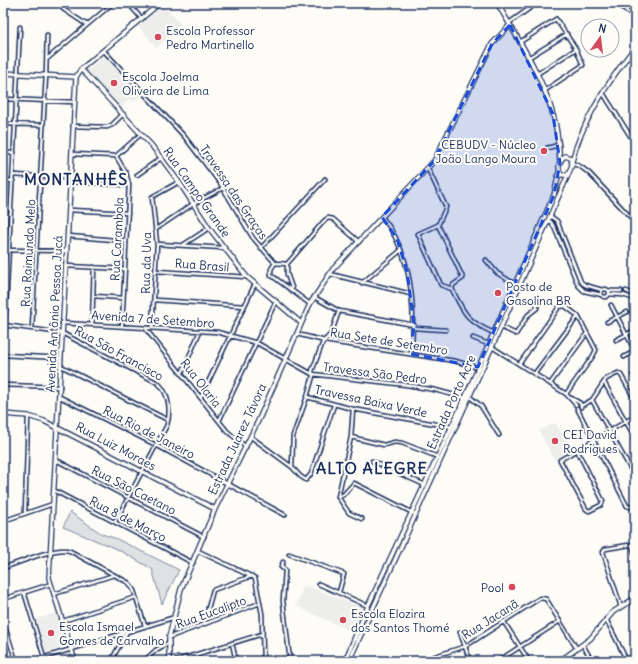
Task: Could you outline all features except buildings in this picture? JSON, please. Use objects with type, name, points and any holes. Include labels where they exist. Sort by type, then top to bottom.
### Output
[{"type":"street","points":[[70,3],[62,9],[87,25]]},
{"type":"street","points":[[46,59],[113,3]]},
{"type":"street","points":[[128,3],[142,19]]},
{"type":"street","name":"Avenida Antônio Pessoa Jucá","points":[[75,661],[49,578],[61,387],[62,323],[76,77],[81,69],[160,3]]},
{"type":"street","points":[[497,3],[520,42],[544,91],[553,114],[559,146],[566,156],[572,162],[589,173],[635,222]]},
{"type":"street","name":"Estrada Juarez Távora","points":[[169,661],[168,643],[172,618],[180,592],[215,509],[247,447],[300,322],[310,304],[329,274],[428,169],[442,146],[492,44],[510,24],[537,3]]},
{"type":"street","points":[[616,3],[635,17]]},
{"type":"street","points":[[520,42],[554,19],[558,21],[576,49],[583,65],[544,91]]},
{"type":"street","points":[[4,325],[13,181],[20,27]]},
{"type":"street","points":[[528,58],[567,34]]},
{"type":"street","name":"Rua Raimundo Melo","points":[[32,328],[42,176],[46,35]]},
{"type":"street","points":[[560,163],[575,148],[603,92],[617,70],[635,47]]},
{"type":"street","points":[[536,74],[576,49]]},
{"type":"street","name":"Travessa das Graças","points":[[104,50],[184,136],[223,188],[244,225],[275,264]]},
{"type":"street","name":"Rua Campo Grande","points":[[81,69],[162,158],[209,228],[247,277],[300,322]]},
{"type":"street","points":[[3,73],[76,77]]},
{"type":"street","points":[[603,92],[634,142]]},
{"type":"street","points":[[3,99],[74,102]]},
{"type":"street","points":[[73,126],[107,127],[112,125],[123,114]]},
{"type":"street","points":[[3,124],[43,125]]},
{"type":"street","points":[[72,154],[116,156],[141,134]]},
{"type":"street","points":[[547,148],[559,146]]},
{"type":"street","name":"Estrada Porto Acre","points":[[349,661],[554,195],[560,163],[559,146]]},
{"type":"street","name":"Estrada Porto Acre","points":[[453,427],[470,397],[568,175],[575,148]]},
{"type":"street","points":[[3,152],[14,153]]},
{"type":"street","name":"Rua Carambola","points":[[116,156],[126,173],[129,185],[122,326]]},
{"type":"street","points":[[137,175],[162,158]]},
{"type":"street","points":[[428,169],[446,207],[438,225],[418,234],[441,285],[452,289],[461,308],[472,322],[498,334]]},
{"type":"street","points":[[559,172],[562,176],[568,175]]},
{"type":"street","points":[[13,175],[71,178]]},
{"type":"street","points":[[261,248],[325,179]]},
{"type":"street","points":[[3,180],[13,181]]},
{"type":"street","points":[[71,182],[129,185]]},
{"type":"street","name":"Rua da Uva","points":[[152,328],[158,244],[152,197],[179,182]]},
{"type":"street","points":[[156,229],[194,204],[223,188]]},
{"type":"street","points":[[3,209],[11,209]]},
{"type":"street","points":[[69,210],[128,213]]},
{"type":"street","points":[[550,216],[557,221],[578,275],[585,285],[602,290],[620,290]]},
{"type":"street","points":[[382,217],[394,233],[411,294],[414,326],[411,354]]},
{"type":"street","points":[[292,289],[287,274],[287,264],[324,221],[330,218],[359,242]]},
{"type":"street","points":[[547,221],[553,225],[576,281],[584,291],[605,297],[609,294],[623,295],[635,299]]},
{"type":"street","points":[[438,225],[463,278],[454,285],[452,289]]},
{"type":"street","points":[[183,245],[209,228]]},
{"type":"street","points":[[67,236],[126,241]]},
{"type":"street","points":[[3,237],[9,238]]},
{"type":"street","points":[[158,244],[224,248]]},
{"type":"street","points":[[9,250],[66,252]]},
{"type":"street","points":[[362,284],[400,251]]},
{"type":"street","points":[[486,260],[497,273],[515,284]]},
{"type":"street","points":[[3,262],[8,262]]},
{"type":"street","points":[[287,264],[275,264],[271,269],[271,275],[292,289],[310,304]]},
{"type":"street","points":[[65,266],[124,269]]},
{"type":"street","points":[[92,324],[94,267]]},
{"type":"street","name":"Rua Brasil","points":[[156,271],[247,277]]},
{"type":"street","points":[[329,274],[362,284],[411,294]]},
{"type":"street","points":[[201,397],[254,284]]},
{"type":"street","points":[[584,291],[585,285]]},
{"type":"street","points":[[591,293],[592,287]]},
{"type":"street","points":[[602,290],[602,295]]},
{"type":"street","points":[[626,292],[635,295]]},
{"type":"street","points":[[93,296],[123,298]]},
{"type":"street","points":[[314,297],[339,311],[414,326],[446,330]]},
{"type":"street","points":[[501,328],[516,334],[528,315],[537,308],[537,297]]},
{"type":"street","points":[[155,300],[244,306]]},
{"type":"street","points":[[219,421],[276,301]]},
{"type":"street","points":[[611,305],[635,351],[624,357]]},
{"type":"street","points":[[520,363],[559,307],[565,306],[578,316],[595,347],[595,353],[567,395]]},
{"type":"street","points":[[292,467],[294,432],[301,417],[312,374],[323,343],[331,334],[339,311]]},
{"type":"street","points":[[607,322],[627,312]]},
{"type":"street","points":[[535,373],[578,316]]},
{"type":"street","name":"Avenida 7 de Setembro","points":[[62,323],[217,332],[257,343],[285,359]]},
{"type":"street","name":"Rua São Francisco","points":[[4,325],[62,333],[158,383],[163,388],[166,396],[168,420]]},
{"type":"street","name":"Rua Olaria","points":[[144,327],[231,435],[247,447]]},
{"type":"street","points":[[616,340],[635,330]]},
{"type":"street","points":[[182,373],[200,331]]},
{"type":"street","points":[[550,384],[587,333]]},
{"type":"street","name":"Rua Sete de Setembro","points":[[296,334],[326,341],[455,361],[482,369]]},
{"type":"street","points":[[473,338],[488,344]]},
{"type":"street","points":[[492,347],[535,373],[567,395],[579,406],[579,412],[628,507],[635,504]]},
{"type":"street","points":[[3,355],[61,358]]},
{"type":"street","name":"Travessa São Pedro","points":[[285,359],[312,374],[407,385],[465,398]]},
{"type":"street","points":[[61,366],[168,420],[115,522]]},
{"type":"street","points":[[579,406],[592,400],[604,382],[620,374],[635,400]]},
{"type":"street","points":[[604,382],[635,438]]},
{"type":"street","points":[[3,390],[3,385],[61,387]]},
{"type":"street","name":"Rua Rio de Janeiro","points":[[60,397],[156,445],[285,515]]},
{"type":"street","name":"Travessa Baixa Verde","points":[[307,397],[353,409],[453,427]]},
{"type":"street","points":[[470,397],[479,403],[498,434]]},
{"type":"street","points":[[592,400],[635,477]]},
{"type":"street","points":[[251,437],[292,467],[306,480],[309,477],[334,405]]},
{"type":"street","points":[[353,409],[351,437],[338,497],[349,513],[362,520]]},
{"type":"street","name":"Rua Luiz Moraes","points":[[3,414],[28,416],[58,427],[215,509]]},
{"type":"street","points":[[25,513],[28,416]]},
{"type":"street","points":[[576,450],[603,501],[601,505],[589,511],[586,510],[560,460],[576,450],[593,440],[609,430],[635,416]]},
{"type":"street","points":[[351,437],[384,445],[395,442],[402,443],[439,457]]},
{"type":"street","name":"Estrada Porto Acre","points":[[345,661],[368,606],[414,513],[425,485],[439,457]]},
{"type":"street","name":"Rua São Caetano","points":[[56,460],[204,537]]},
{"type":"street","points":[[372,461],[425,485]]},
{"type":"street","points":[[338,497],[341,496],[350,485],[354,484],[414,513]]},
{"type":"street","name":"Rua 8 de Março","points":[[55,491],[193,563]]},
{"type":"street","points":[[3,521],[54,504]]},
{"type":"street","points":[[621,607],[603,551],[633,545],[635,555]]},
{"type":"street","points":[[3,568],[50,553],[64,550],[70,551],[115,574],[132,586],[145,626]]},
{"type":"street","points":[[198,551],[254,577]]},
{"type":"street","points":[[289,554],[344,574],[340,592]]},
{"type":"street","points":[[283,562],[281,567],[285,570],[285,582],[283,601],[290,661]]},
{"type":"street","points":[[54,594],[115,574]]},
{"type":"street","points":[[254,577],[260,603],[263,661]]},
{"type":"street","points":[[204,623],[213,590],[254,577]]},
{"type":"street","points":[[3,599],[51,584]]},
{"type":"street","points":[[319,584],[340,592],[368,606]]},
{"type":"street","points":[[24,592],[44,657]]},
{"type":"street","points":[[62,621],[136,597]]},
{"type":"street","name":"Rua Jacanã","points":[[420,661],[466,646],[540,598],[544,598],[560,621]]},
{"type":"street","points":[[560,661],[583,645],[606,619],[630,600],[635,598]]},
{"type":"street","points":[[630,600],[635,610]]},
{"type":"street","name":"Rua Eucalipto","points":[[169,637],[260,603]]},
{"type":"street","points":[[33,661],[172,618]]},
{"type":"street","points":[[606,619],[627,661]]},
{"type":"street","points":[[3,621],[16,661]]},
{"type":"street","points":[[498,661],[521,648],[560,621],[577,649]]},
{"type":"street","points":[[504,622],[529,661]]},
{"type":"street","points":[[111,661],[127,632]]},
{"type":"street","points":[[460,632],[470,661]]},
{"type":"street","points":[[175,661],[262,634]]},
{"type":"street","points":[[144,661],[156,650],[168,643]]},
{"type":"street","points":[[232,643],[236,661]]},
{"type":"street","points":[[583,645],[592,661]]},
{"type":"street","points":[[196,655],[197,661]]},
{"type":"highlighted area","points":[[510,25],[553,114],[560,163],[554,195],[478,367],[411,354],[414,325],[407,271],[397,239],[382,217],[434,161],[492,44]]},
{"type":"shaded area","name":"Escola Professor Pedro Martinello","points":[[163,5],[181,24],[157,48],[138,26]]},
{"type":"shaded area","name":"Escola Joelma Oliveira de Lima","points":[[104,56],[141,96],[133,102],[129,99],[120,108],[86,71]]},
{"type":"shaded area","name":"CEI David Rodrigues","points":[[554,423],[557,425],[571,451],[555,460],[539,431]]},
{"type":"shaded area","points":[[70,512],[102,534],[117,539],[179,570],[162,604],[152,569],[119,550],[63,527]]},
{"type":"shaded area","name":"Escola Elozira dos Santos Thomé","points":[[304,585],[364,608],[353,632],[296,606]]},
{"type":"shaded area","name":"Escola Ismael Gomes de Carvalho","points":[[56,613],[66,646],[46,653],[36,619]]},
{"type":"place","name":"Escola Professor Pedro Martinello","points":[[158,37]]},
{"type":"place","name":"Escola Joelma Oliveira de Lima","points":[[114,83]]},
{"type":"place","name":"CEBUDV - Núcleo João Lango Moura","points":[[544,151]]},
{"type":"place","name":"Posto de Gasolina BR","points":[[498,293]]},
{"type":"place","name":"CEI David Rodrigues","points":[[555,441]]},
{"type":"place","name":"Pool","points":[[512,587]]},
{"type":"place","name":"Escola Elozira dos Santos Thomé","points":[[343,620]]},
{"type":"place","name":"Escola Ismael Gomes de Carvalho","points":[[51,633]]},
{"type":"district","name":"MONTANHÊS","points":[[76,179]]},
{"type":"district","name":"ALTO ALEGRE","points":[[372,468]]}]
